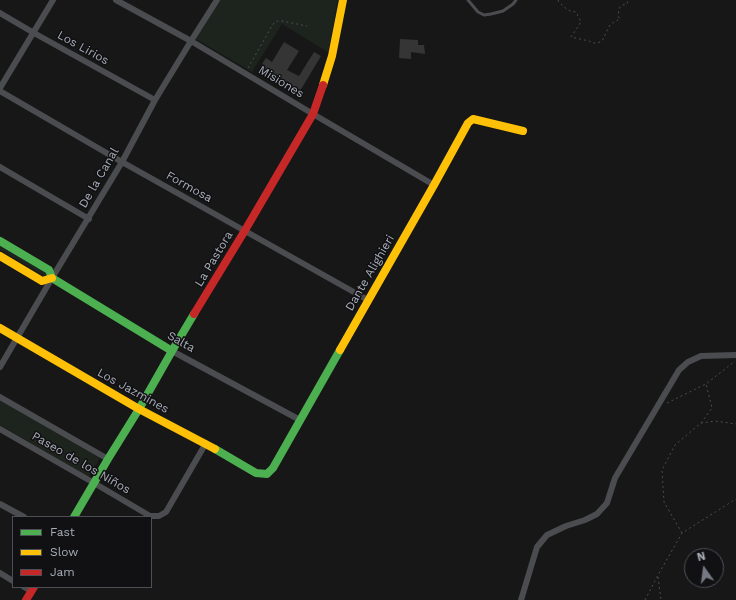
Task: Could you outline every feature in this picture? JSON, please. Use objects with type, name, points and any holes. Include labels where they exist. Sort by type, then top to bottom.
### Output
[{"type":"street","points":[[0,90],[53,0]]},
{"type":"street","name":"Misiones","points":[[116,0],[191,41],[434,185]]},
{"type":"street","name":"De la Canal","points":[[0,367],[122,162],[155,100],[217,0]]},
{"type":"street","name":"La Pastora","points":[[75,516],[313,114],[332,56],[343,0]]},
{"type":"street","name":"Los Lirios","points":[[0,13],[155,100]]},
{"type":"street","name":"Formosa","points":[[0,90],[244,232],[368,300]]},
{"type":"street","name":"Dante Alighieri","points":[[256,473],[267,474],[274,468],[468,123],[474,119],[523,131]]},
{"type":"street","points":[[0,167],[89,218]]},
{"type":"street","name":"Salta","points":[[0,241],[49,270],[52,278],[172,352],[300,420]]},
{"type":"street","name":"Salta","points":[[0,256],[42,281],[52,278]]},
{"type":"street","name":"Los Jazmines","points":[[0,328],[139,409],[206,443],[256,473]]},
{"type":"street","points":[[521,600],[537,547],[548,535],[566,526],[585,520],[597,514],[603,508],[607,503],[615,478],[679,370],[688,362],[701,356],[736,355]]},
{"type":"street","name":"Paseo de los Niños","points":[[0,397],[108,459]]},
{"type":"street","name":"Paseo de los Niños","points":[[0,429],[150,516],[159,516],[166,512],[206,443]]},
{"type":"street","points":[[0,504],[22,516]]},
{"type":"street","points":[[0,573],[12,580]]},
{"type":"street","points":[[26,600],[30,588]]},
{"type":"lane","points":[[468,0],[478,12],[484,15],[503,11],[516,0]]},
{"type":"path","points":[[558,0],[570,11],[576,12],[581,22],[571,37],[598,43],[602,42],[610,26],[620,19],[618,16],[620,7],[627,4],[628,0]]},
{"type":"path","points":[[245,74],[273,24],[282,21],[307,26]]},
{"type":"path","points":[[656,409],[706,384],[736,360]]},
{"type":"path","points":[[682,533],[664,502],[662,470],[675,445],[701,423],[712,408],[706,384]]},
{"type":"path","points":[[701,423],[715,422],[736,424]]},
{"type":"path","points":[[645,600],[682,533],[736,500]]},
{"type":"path","points":[[658,575],[661,600]]},
{"type":"shaded area","points":[[220,0],[338,0],[328,52],[282,24],[252,72],[196,39]]},
{"type":"shaded area","points":[[0,244],[48,273],[46,277],[0,250]]},
{"type":"shaded area","points":[[0,400],[100,458],[89,477],[0,425]]},
{"type":"building","points":[[400,39],[418,40],[418,45],[424,45],[425,54],[411,52],[411,59],[399,58]]},
{"type":"building","points":[[284,42],[299,51],[287,70],[299,76],[314,52],[321,56],[300,91],[260,67],[266,58],[272,62]]},
{"type":"traffic: fast","points":[[0,241],[49,270],[52,278],[172,351]]},
{"type":"traffic: fast","points":[[75,516],[194,314]]},
{"type":"traffic: fast","points":[[215,449],[256,473],[267,474],[273,468],[340,350]]},
{"type":"traffic: slow","points":[[323,85],[332,56],[343,0]]},
{"type":"traffic: slow","points":[[340,350],[468,123],[473,119],[523,131]]},
{"type":"traffic: slow","points":[[0,256],[42,281],[52,278]]},
{"type":"traffic: slow","points":[[0,328],[139,409],[215,449]]},
{"type":"traffic: jam","points":[[194,314],[313,114],[323,85]]},
{"type":"traffic: jam","points":[[26,600],[33,588]]}]
